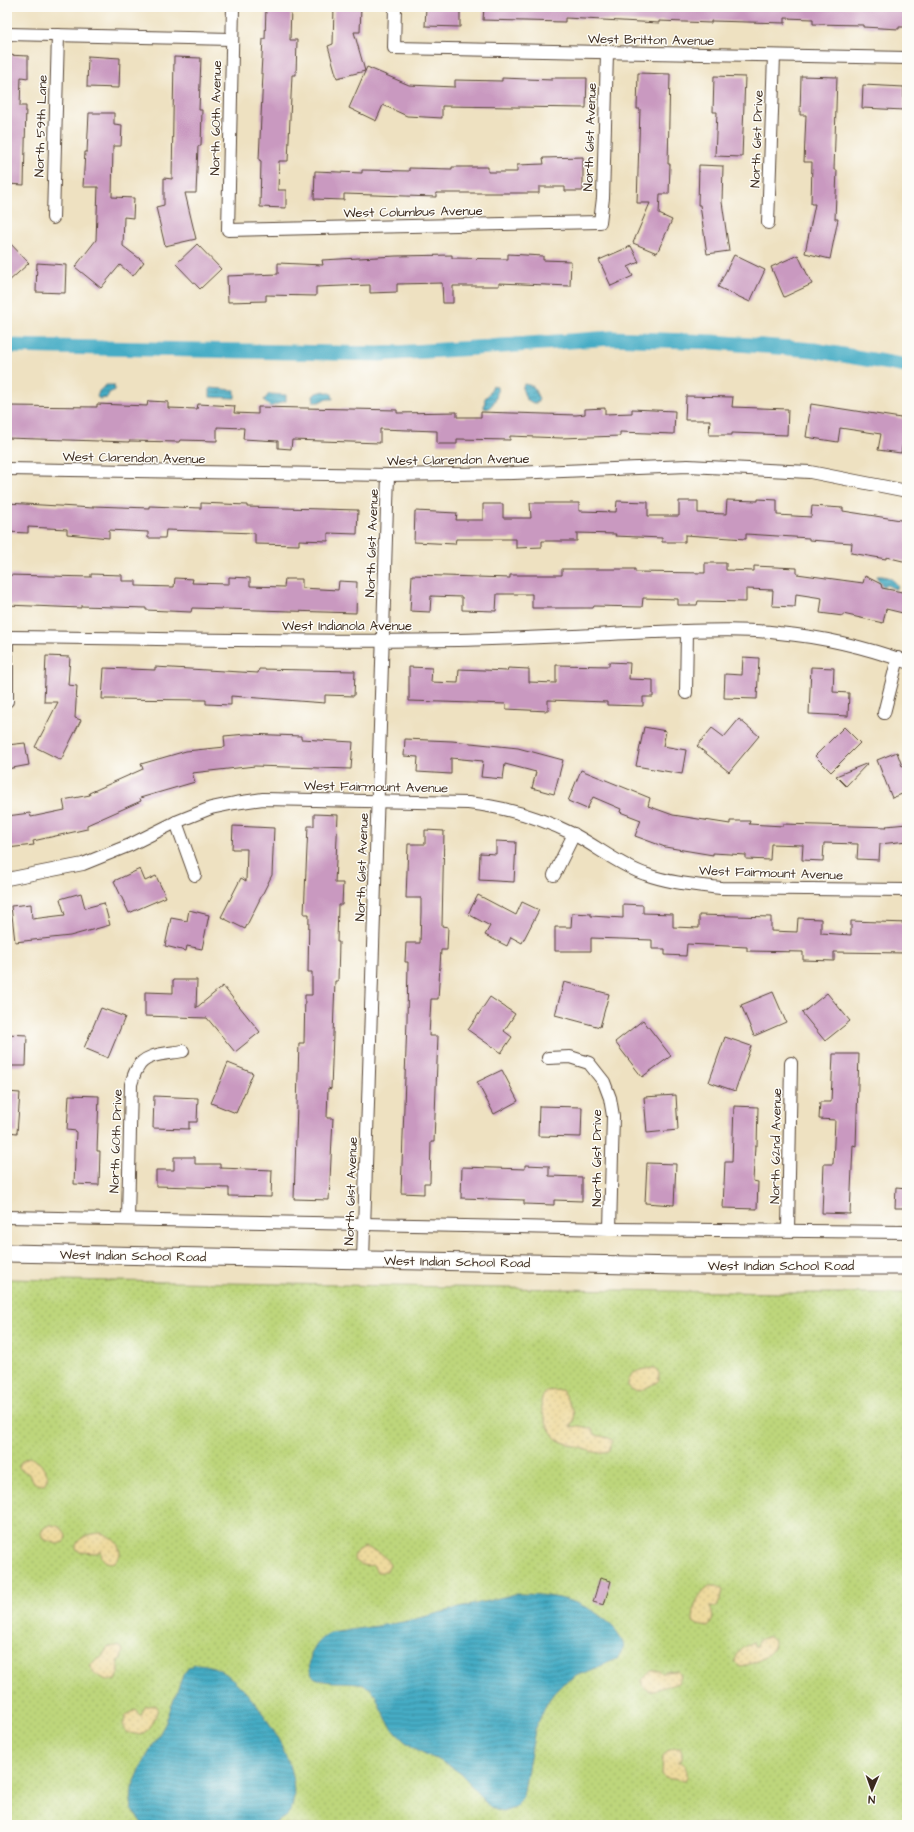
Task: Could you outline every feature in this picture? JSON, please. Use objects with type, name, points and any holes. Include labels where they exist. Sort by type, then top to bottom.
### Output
[{"type":"main road","name":"West Indian School Road","points":[[7,1253],[758,1267],[907,1266]]},
{"type":"street","name":"North 60th Avenue","points":[[228,230],[233,7]]},
{"type":"street","name":"West Britton Avenue","points":[[395,7],[394,48],[907,58]]},
{"type":"street","points":[[7,34],[232,39]]},
{"type":"street","name":"North 59th Lane","points":[[53,218],[58,35]]},
{"type":"street","name":"North 61st Avenue","points":[[600,222],[603,198],[607,53]]},
{"type":"street","name":"North 61st Drive","points":[[768,223],[774,56]]},
{"type":"street","name":"West Columbus Avenue","points":[[228,230],[600,222]]},
{"type":"street","name":"West Clarendon Avenue","points":[[7,469],[388,475],[513,473],[688,466],[810,472],[907,491]]},
{"type":"street","name":"North 61st Avenue","points":[[363,1260],[388,475]]},
{"type":"street","points":[[686,693],[687,631]]},
{"type":"street","name":"West Indianola Avenue","points":[[7,701],[7,637],[383,641],[459,640],[687,631],[777,632],[815,637],[856,645],[902,660],[884,713]]},
{"type":"street","name":"West Fairmount Avenue","points":[[7,879],[83,864],[130,845],[176,822],[211,808],[262,799],[468,803],[491,806],[525,816],[574,834],[623,864],[640,872],[695,885],[720,888],[907,890]]},
{"type":"street","points":[[176,822],[195,875]]},
{"type":"street","points":[[554,875],[574,834]]},
{"type":"street","name":"North 60th Drive","points":[[128,1219],[132,1084],[137,1067],[146,1059],[158,1055],[183,1052]]},
{"type":"street","name":"North 61st Drive","points":[[548,1058],[570,1058],[589,1063],[604,1082],[608,1093],[613,1116],[610,1229]]},
{"type":"street","name":"North 62nd Avenue","points":[[788,1230],[791,1063]]},
{"type":"street","points":[[7,1217],[610,1229],[907,1232]]},
{"type":"green space","points":[[7,1279],[782,1293],[907,1293],[907,1825],[7,1825]]},
{"type":"sand","points":[[655,1368],[659,1373],[659,1380],[657,1382],[640,1391],[633,1390],[628,1386],[628,1381],[632,1374],[640,1370]]},
{"type":"sand","points":[[562,1390],[573,1410],[574,1420],[571,1427],[580,1426],[592,1429],[596,1435],[609,1438],[613,1441],[608,1451],[592,1452],[558,1440],[555,1437],[543,1414],[541,1402],[547,1391]]},
{"type":"sand","points":[[29,1457],[39,1462],[45,1470],[48,1477],[44,1485],[34,1482],[29,1474],[19,1468],[22,1461]]},
{"type":"sand","points":[[49,1525],[55,1525],[62,1529],[66,1537],[64,1542],[57,1544],[43,1539],[41,1533],[44,1528]]},
{"type":"sand","points":[[102,1533],[109,1536],[119,1547],[120,1555],[115,1562],[109,1563],[105,1561],[102,1557],[101,1551],[96,1553],[80,1552],[76,1549],[78,1541],[85,1536]]},
{"type":"sand","points":[[366,1547],[386,1558],[390,1564],[387,1572],[377,1572],[373,1565],[363,1565],[354,1559],[357,1551]]},
{"type":"sand","points":[[709,1586],[717,1586],[723,1589],[717,1607],[710,1606],[713,1616],[708,1627],[698,1625],[693,1622],[696,1602],[701,1593]]},
{"type":"sand","points":[[769,1636],[774,1640],[773,1646],[771,1651],[763,1658],[741,1666],[734,1661],[737,1654],[744,1647],[754,1642],[755,1646],[757,1646],[759,1640]]},
{"type":"sand","points":[[115,1646],[121,1647],[123,1651],[121,1659],[117,1661],[119,1672],[116,1680],[104,1679],[96,1675],[89,1665],[102,1657],[107,1648]]},
{"type":"sand","points":[[651,1671],[660,1671],[663,1674],[664,1672],[678,1671],[681,1676],[679,1683],[650,1691],[642,1686],[642,1680]]},
{"type":"sand","points":[[155,1704],[158,1708],[154,1721],[144,1733],[140,1735],[127,1732],[123,1726],[126,1715],[136,1710],[141,1716],[145,1707]]},
{"type":"sand","points":[[680,1748],[682,1753],[682,1759],[678,1762],[682,1762],[685,1766],[687,1778],[685,1781],[665,1778],[662,1774],[663,1756],[667,1751]]},
{"type":"water","points":[[524,384],[533,386],[539,399],[537,403],[533,403],[526,399],[522,388]]},
{"type":"water","points":[[106,385],[114,385],[115,390],[109,393],[107,398],[100,399],[97,397],[99,391]]},
{"type":"water","points":[[493,385],[497,387],[496,399],[488,409],[484,408],[485,398],[489,394]]},
{"type":"water","points":[[210,388],[235,390],[235,398],[210,397]]},
{"type":"water","points":[[324,391],[332,394],[333,399],[325,399],[319,402],[314,402],[313,396],[316,393]]},
{"type":"water","points":[[269,394],[286,395],[286,401],[269,406],[264,400]]},
{"type":"water","points":[[877,576],[890,578],[897,584],[898,587],[895,589],[887,585],[883,586]]},
{"type":"water","points":[[515,1594],[554,1597],[584,1606],[602,1617],[610,1624],[621,1639],[624,1647],[617,1659],[576,1676],[564,1683],[546,1704],[535,1730],[523,1796],[515,1808],[502,1812],[495,1810],[484,1801],[460,1773],[444,1763],[419,1751],[404,1741],[389,1723],[371,1689],[357,1683],[325,1681],[312,1675],[310,1669],[310,1659],[313,1650],[320,1640],[330,1633],[403,1622]]},
{"type":"water","points":[[194,1664],[206,1665],[218,1669],[232,1679],[247,1693],[261,1711],[285,1753],[292,1774],[294,1794],[290,1811],[282,1819],[271,1825],[143,1825],[132,1809],[132,1788],[143,1763],[165,1724],[183,1675],[188,1668]]},
{"type":"building","points":[[266,7],[291,7],[290,40],[297,40],[296,75],[292,75],[288,161],[279,161],[278,190],[286,190],[286,208],[260,207],[261,161],[259,160],[263,74],[261,74],[263,39],[265,39]]},
{"type":"building","points":[[334,7],[361,7],[360,32],[354,32],[365,71],[337,78],[328,46],[333,44]]},
{"type":"building","points":[[426,7],[460,7],[460,27],[425,26]]},
{"type":"building","points":[[484,7],[907,7],[907,27],[899,27],[899,29],[863,27],[863,25],[813,24],[813,19],[785,18],[785,23],[659,21],[659,23],[565,18],[565,22],[483,20]]},
{"type":"building","points":[[7,55],[28,56],[28,78],[21,77],[20,106],[26,106],[24,185],[7,184]]},
{"type":"building","points":[[88,56],[120,58],[119,88],[87,87]]},
{"type":"building","points":[[174,57],[201,58],[199,110],[202,110],[201,146],[198,146],[196,193],[185,193],[196,239],[165,246],[156,207],[164,205],[164,178],[172,179]]},
{"type":"building","points":[[367,67],[409,85],[455,87],[455,80],[502,81],[502,78],[552,80],[552,78],[587,78],[586,108],[442,106],[442,118],[407,116],[383,105],[376,121],[349,108]]},
{"type":"building","points":[[638,73],[670,74],[668,164],[670,164],[669,194],[660,194],[659,214],[672,220],[657,253],[633,243],[650,203],[637,203],[640,109],[637,109]]},
{"type":"building","points":[[714,76],[745,77],[742,157],[715,156],[717,112],[713,112]]},
{"type":"building","points":[[801,76],[837,77],[834,170],[837,170],[835,219],[838,219],[830,259],[805,253],[815,204],[811,204],[812,162],[804,162],[806,115],[800,115]]},
{"type":"building","points":[[863,85],[904,87],[904,110],[862,108]]},
{"type":"building","points":[[89,113],[114,113],[114,124],[122,125],[121,146],[113,146],[112,197],[134,198],[133,218],[124,217],[123,246],[144,262],[133,276],[120,265],[101,288],[75,267],[96,240],[98,187],[83,187]]},
{"type":"building","points":[[583,157],[583,191],[565,191],[565,187],[539,187],[539,193],[436,193],[436,197],[344,194],[344,200],[314,199],[315,171],[362,173],[362,170],[409,171],[409,168],[452,169],[452,167],[488,167],[488,172],[517,172],[517,165],[544,164],[543,158]]},
{"type":"building","points":[[699,165],[723,166],[722,202],[729,251],[707,254],[700,205],[698,205]]},
{"type":"building","points":[[7,240],[29,263],[7,283]]},
{"type":"building","points":[[197,244],[221,269],[200,289],[176,264]]},
{"type":"building","points":[[631,246],[639,262],[628,267],[633,276],[611,286],[599,260]]},
{"type":"building","points":[[508,254],[543,256],[543,260],[571,261],[570,286],[499,283],[499,286],[453,286],[453,303],[443,303],[442,283],[397,284],[397,292],[370,293],[370,285],[316,287],[316,296],[266,295],[266,301],[228,302],[227,276],[278,274],[278,263],[323,265],[322,260],[452,255],[452,258],[508,259]]},
{"type":"building","points":[[734,255],[765,270],[750,302],[718,287]]},
{"type":"building","points":[[798,255],[812,284],[784,297],[771,267]]},
{"type":"building","points":[[37,263],[66,265],[65,293],[36,292]]},
{"type":"building","points":[[686,396],[733,397],[732,407],[788,409],[787,435],[732,433],[732,435],[709,435],[710,420],[685,420]]},
{"type":"building","points":[[148,401],[168,402],[168,408],[197,409],[198,404],[235,406],[234,413],[258,414],[258,407],[397,410],[397,413],[457,412],[457,417],[481,417],[481,412],[576,415],[585,414],[585,409],[605,408],[605,414],[632,413],[632,409],[675,411],[674,434],[620,432],[620,436],[561,438],[510,436],[510,440],[457,439],[457,444],[437,444],[437,431],[380,429],[380,443],[292,440],[291,449],[278,448],[278,441],[243,439],[244,428],[217,427],[217,441],[180,440],[179,442],[129,442],[7,438],[7,406],[97,407],[97,404],[147,406]]},
{"type":"building","points":[[811,404],[907,419],[901,453],[878,450],[881,434],[840,428],[838,442],[806,437]]},
{"type":"building","points":[[758,499],[777,500],[777,515],[811,517],[812,506],[843,508],[843,511],[907,521],[907,562],[886,557],[886,559],[851,553],[852,543],[809,540],[809,538],[746,534],[746,539],[685,535],[685,542],[662,542],[662,538],[615,536],[616,534],[577,533],[577,541],[542,541],[542,547],[516,548],[516,539],[456,539],[455,544],[414,542],[415,511],[457,513],[456,520],[483,520],[483,504],[503,504],[503,518],[531,518],[530,503],[579,503],[579,511],[616,512],[617,501],[648,502],[648,516],[679,516],[679,501],[698,501],[698,513],[726,514],[727,500],[758,501]]},
{"type":"building","points":[[7,503],[93,508],[93,506],[149,508],[149,506],[201,508],[201,503],[247,505],[247,507],[358,510],[357,534],[328,533],[328,541],[299,540],[299,545],[255,544],[255,533],[166,530],[165,538],[148,538],[148,532],[109,530],[109,538],[67,534],[67,529],[28,527],[28,533],[7,532]]},
{"type":"building","points":[[705,563],[726,563],[726,570],[754,571],[754,566],[797,568],[797,574],[863,583],[865,576],[881,584],[882,588],[907,593],[907,614],[886,609],[883,623],[843,614],[843,616],[820,613],[822,598],[796,594],[795,607],[772,606],[773,590],[746,589],[746,602],[698,601],[697,605],[678,605],[678,599],[643,598],[642,607],[594,606],[593,608],[532,608],[532,594],[497,594],[496,611],[462,610],[462,597],[431,596],[430,612],[410,611],[412,575],[510,578],[510,575],[562,575],[562,569],[635,569],[635,572],[705,573]]},
{"type":"building","points":[[91,574],[122,575],[122,581],[136,581],[136,586],[174,587],[175,578],[193,579],[192,583],[229,584],[229,577],[250,578],[250,586],[284,587],[285,579],[302,579],[302,588],[338,590],[339,581],[357,582],[356,613],[192,608],[191,612],[146,610],[146,608],[81,606],[81,608],[7,605],[7,575],[91,577]]},
{"type":"building","points":[[46,656],[70,657],[68,685],[77,686],[75,718],[81,720],[61,760],[35,747],[58,702],[44,702]]},
{"type":"building","points":[[743,657],[759,658],[757,699],[724,698],[725,674],[742,675]]},
{"type":"building","points":[[609,662],[630,663],[629,679],[653,680],[653,697],[643,697],[643,706],[607,705],[607,702],[548,700],[548,711],[506,709],[506,704],[409,701],[409,667],[432,668],[431,682],[458,683],[459,669],[507,671],[508,668],[529,669],[529,682],[556,683],[556,665],[609,666]]},
{"type":"building","points":[[155,667],[258,673],[259,669],[355,671],[354,696],[325,695],[325,703],[231,696],[231,705],[206,704],[206,700],[102,699],[104,668],[155,670]]},
{"type":"building","points":[[811,667],[834,668],[833,692],[849,693],[848,716],[809,714]]},
{"type":"building","points":[[739,719],[759,736],[729,772],[697,746],[712,728],[724,737]]},
{"type":"building","points":[[644,727],[666,731],[663,746],[686,750],[682,774],[636,766]]},
{"type":"building","points":[[844,727],[860,743],[831,772],[815,756]]},
{"type":"building","points":[[247,734],[301,736],[301,739],[353,742],[351,769],[255,766],[192,773],[195,782],[140,798],[141,801],[87,825],[87,829],[33,841],[34,845],[7,848],[7,816],[30,813],[31,817],[65,810],[63,800],[90,795],[89,793],[143,769],[141,764],[186,751],[225,747],[224,736]]},
{"type":"building","points":[[405,739],[452,741],[518,748],[563,760],[554,794],[532,788],[536,772],[505,764],[503,779],[481,777],[483,761],[451,758],[451,774],[417,772],[418,757],[404,756]]},
{"type":"building","points":[[25,743],[29,765],[7,769],[7,745]]},
{"type":"building","points":[[897,752],[902,766],[907,764],[907,792],[892,798],[877,760]]},
{"type":"building","points":[[868,763],[846,786],[836,776]]},
{"type":"building","points":[[581,770],[650,798],[648,806],[673,815],[730,824],[730,821],[750,821],[749,824],[783,826],[783,824],[887,827],[886,826],[907,824],[907,841],[880,844],[879,860],[857,859],[858,844],[824,843],[823,861],[802,860],[803,845],[771,844],[770,860],[746,859],[746,855],[713,853],[713,855],[665,847],[635,836],[641,820],[620,812],[621,809],[593,797],[587,809],[568,801]]},
{"type":"building","points":[[314,814],[338,815],[335,883],[343,883],[342,905],[338,905],[338,981],[335,981],[331,1089],[328,1088],[327,1118],[333,1118],[329,1200],[294,1199],[299,1043],[304,1043],[305,995],[312,995],[312,972],[308,972],[309,914],[304,914],[308,826],[314,826]]},
{"type":"building","points":[[233,826],[274,828],[272,875],[245,929],[221,917],[241,878],[246,881],[247,849],[232,849]]},
{"type":"building","points":[[425,830],[444,831],[442,926],[448,927],[447,950],[441,950],[438,999],[431,999],[429,1036],[438,1036],[434,1142],[431,1142],[430,1183],[424,1183],[424,1194],[401,1193],[407,1020],[408,962],[405,962],[406,943],[420,943],[421,912],[421,898],[406,898],[408,844],[425,844]]},
{"type":"building","points":[[496,841],[516,842],[514,882],[479,880],[480,853],[496,854]]},
{"type":"building","points":[[140,869],[145,881],[156,876],[166,897],[129,913],[114,881]]},
{"type":"building","points":[[81,893],[85,908],[104,903],[110,925],[70,936],[15,942],[11,906],[31,904],[32,919],[65,915],[60,899]]},
{"type":"building","points":[[478,895],[516,915],[522,902],[539,910],[522,943],[511,937],[507,946],[485,935],[490,926],[468,914]]},
{"type":"building","points":[[623,904],[643,905],[643,913],[673,914],[673,927],[699,928],[699,915],[771,917],[771,931],[797,932],[798,918],[821,919],[821,933],[851,935],[851,921],[907,923],[907,953],[834,952],[834,961],[803,960],[803,952],[747,951],[747,947],[687,944],[686,956],[665,955],[665,949],[652,949],[652,940],[591,938],[591,951],[555,951],[555,927],[571,927],[572,913],[623,918]]},
{"type":"building","points":[[189,910],[209,915],[202,949],[187,946],[186,951],[165,946],[171,918],[187,921]]},
{"type":"building","points":[[173,980],[197,980],[196,1008],[223,986],[260,1032],[235,1052],[207,1018],[145,1016],[145,992],[173,993]]},
{"type":"building","points":[[564,982],[609,994],[600,1027],[555,1015]]},
{"type":"building","points":[[773,992],[786,1022],[754,1036],[741,1005]]},
{"type":"building","points":[[827,993],[850,1021],[825,1041],[802,1013]]},
{"type":"building","points":[[490,997],[515,1014],[504,1031],[512,1037],[501,1053],[468,1030]]},
{"type":"building","points":[[101,1008],[125,1017],[108,1058],[84,1048]]},
{"type":"building","points":[[643,1020],[671,1056],[642,1077],[615,1042]]},
{"type":"building","points":[[7,1034],[27,1035],[26,1066],[7,1066]]},
{"type":"building","points":[[725,1037],[751,1046],[735,1091],[709,1082]]},
{"type":"building","points":[[833,1054],[859,1054],[856,1146],[853,1145],[850,1214],[822,1213],[824,1164],[833,1164],[835,1120],[819,1119],[820,1102],[831,1102]]},
{"type":"building","points":[[228,1063],[253,1073],[236,1113],[211,1103]]},
{"type":"building","points":[[502,1070],[518,1101],[494,1114],[477,1082]]},
{"type":"building","points":[[7,1092],[20,1093],[17,1133],[7,1132]]},
{"type":"building","points":[[69,1095],[99,1096],[97,1151],[100,1151],[99,1185],[74,1184],[76,1131],[67,1130]]},
{"type":"building","points":[[676,1095],[678,1130],[647,1133],[644,1097]]},
{"type":"building","points":[[154,1096],[198,1098],[197,1122],[189,1122],[189,1129],[153,1128]]},
{"type":"building","points":[[539,1106],[582,1107],[581,1137],[538,1136]]},
{"type":"building","points":[[734,1106],[758,1107],[757,1146],[755,1146],[753,1181],[758,1182],[757,1209],[723,1208],[725,1162],[732,1162]]},
{"type":"building","points":[[174,1157],[195,1157],[195,1164],[220,1164],[220,1168],[272,1170],[271,1197],[229,1196],[229,1188],[156,1186],[156,1170],[174,1170]]},
{"type":"building","points":[[647,1163],[676,1164],[674,1205],[645,1203]]},
{"type":"building","points":[[525,1165],[549,1166],[549,1176],[582,1177],[582,1201],[554,1200],[554,1205],[524,1204],[524,1200],[461,1198],[462,1167],[525,1169]]},
{"type":"building","points":[[896,1187],[907,1188],[907,1208],[895,1208]]},
{"type":"building","points":[[600,1578],[611,1581],[604,1605],[593,1602]]},
{"type":"waterway","points":[[7,346],[379,354],[611,338],[713,342],[814,350],[907,366]]}]
